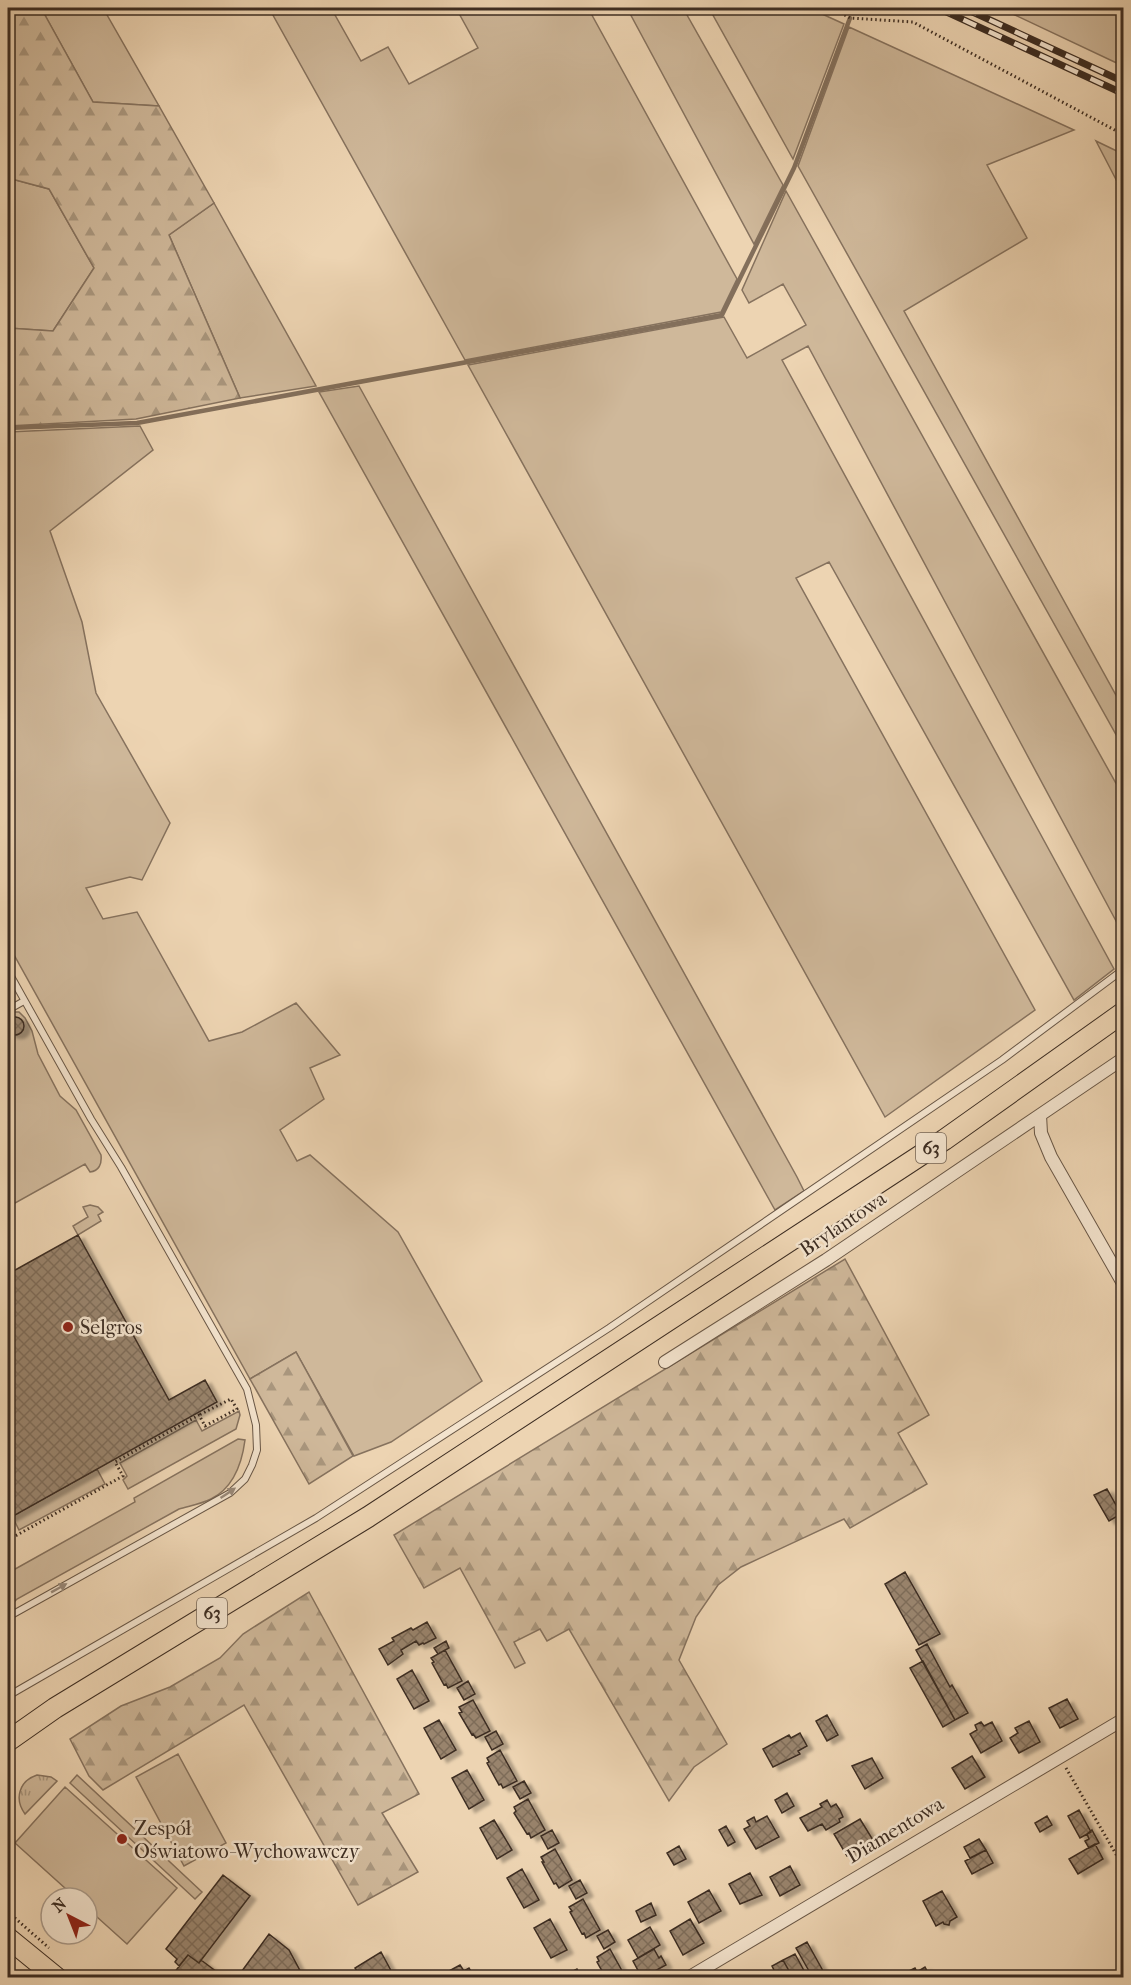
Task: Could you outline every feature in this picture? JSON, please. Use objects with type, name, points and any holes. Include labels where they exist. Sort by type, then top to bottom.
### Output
[{"type":"main road","name":"63","points":[[8,1733],[55,1708],[368,1517],[944,1140],[1124,1012]]},
{"type":"main road","name":"63","points":[[8,1742],[55,1708]]},
{"type":"main road","points":[[8,1938],[57,1977]]},
{"type":"street","name":"Brylantowa","points":[[665,1362],[826,1260],[1124,1058]]},
{"type":"street","points":[[1040,1115],[1041,1133],[1051,1157],[1124,1285]]},
{"type":"street","name":"Diamentowa","points":[[688,1977],[1124,1719]]},
{"type":"lane","points":[[8,1696],[316,1518],[609,1328],[1002,1060],[1124,969]]},
{"type":"lane","points":[[8,971],[247,1389],[256,1425],[257,1450],[245,1479],[230,1493],[8,1617]]},
{"type":"lane","points":[[8,1010],[24,1001]]},
{"type":"path","points":[[833,8],[850,18],[913,22],[1124,135]]},
{"type":"path","points":[[8,1540],[123,1476],[115,1462],[199,1415],[231,1399],[237,1409],[205,1426],[199,1415]]},
{"type":"path","points":[[1059,1756],[1124,1869]]},
{"type":"green space","points":[[8,8],[41,8],[93,102],[159,106],[214,203],[169,235],[240,398],[136,419],[8,426],[8,328],[53,331],[94,268],[49,189],[8,178]]},
{"type":"green space","points":[[41,8],[103,8],[159,106],[93,102]]},
{"type":"green space","points":[[269,8],[331,8],[361,61],[388,47],[409,84],[478,48],[456,8],[588,8],[737,279],[721,312],[465,360]]},
{"type":"green space","points":[[627,8],[683,8],[783,185],[754,244]]},
{"type":"green space","points":[[709,8],[809,8],[844,24],[793,159]]},
{"type":"green space","points":[[1000,8],[1123,8],[1123,66]]},
{"type":"green space","points":[[849,27],[1074,130],[987,165],[1027,238],[904,311],[1123,708],[1123,747],[798,166]]},
{"type":"green space","points":[[1096,141],[1123,154],[1123,193]]},
{"type":"green space","points":[[8,178],[49,189],[94,268],[53,331],[8,328]]},
{"type":"green space","points":[[786,191],[1123,796],[1123,934],[808,346],[782,360],[1114,969],[1074,1000],[829,562],[796,578],[1035,1010],[885,1117],[468,365],[724,317],[747,358],[806,325],[783,284],[749,303],[742,290]]},
{"type":"green space","points":[[214,203],[316,386],[240,398],[169,235]]},
{"type":"green space","points":[[359,386],[797,1177],[804,1191],[775,1210],[319,392]]},
{"type":"green space","points":[[140,426],[153,450],[50,531],[82,622],[96,693],[170,823],[142,880],[130,877],[86,888],[103,919],[137,912],[209,1041],[242,1032],[296,1003],[340,1055],[310,1068],[324,1099],[280,1130],[297,1161],[310,1155],[398,1232],[482,1381],[391,1442],[354,1456],[296,1352],[250,1379],[8,944],[8,432]]},
{"type":"green space","points":[[19,1012],[25,1018],[32,1031],[38,1054],[60,1096],[76,1110],[101,1158],[96,1170],[90,1172],[85,1164],[8,1207],[8,1034],[17,1035],[23,1028],[19,1018],[13,1016],[8,1019],[8,1014]]},
{"type":"green space","points":[[90,1205],[98,1207],[103,1212],[98,1215],[101,1221],[78,1235],[73,1226],[88,1217],[83,1207]]},
{"type":"green space","points":[[845,1259],[929,1415],[898,1433],[927,1484],[850,1528],[844,1519],[741,1567],[718,1585],[696,1617],[679,1660],[727,1744],[694,1767],[669,1801],[569,1629],[547,1641],[540,1629],[514,1642],[525,1663],[515,1668],[460,1568],[424,1588],[394,1535]]},
{"type":"green space","points":[[296,1352],[353,1456],[309,1484],[250,1379]]},
{"type":"green space","points":[[239,1411],[236,1429],[128,1489],[123,1480],[127,1476],[120,1463],[196,1420],[202,1431]]},
{"type":"green space","points":[[238,1439],[245,1440],[239,1466],[231,1482],[219,1494],[203,1502],[179,1509],[17,1599],[8,1608],[8,1573],[135,1502],[134,1498]]},
{"type":"green space","points":[[97,1469],[105,1484],[19,1530],[12,1516]]},
{"type":"green space","points":[[309,1592],[419,1794],[382,1813],[418,1872],[358,1905],[244,1705],[103,1790],[89,1776],[70,1739],[121,1706],[170,1687],[220,1658],[243,1634]]},
{"type":"green space","points":[[178,1754],[226,1843],[184,1866],[136,1777]]},
{"type":"green space","points":[[37,1775],[51,1777],[57,1781],[25,1814],[20,1802],[20,1791],[26,1782]]},
{"type":"green space","points":[[77,1775],[202,1892],[195,1899],[70,1783]]},
{"type":"green space","points":[[65,1787],[177,1888],[127,1944],[99,1919],[99,1886],[63,1886],[15,1843]]},
{"type":"building","points":[[15,1017],[21,1020],[24,1026],[21,1032],[15,1035],[9,1032],[6,1026],[9,1020]]},
{"type":"building","name":"Selgros","points":[[78,1235],[169,1400],[205,1380],[217,1402],[8,1519],[8,1274]]},
{"type":"building","points":[[1107,1489],[1121,1514],[1109,1521],[1094,1495]]},
{"type":"building","points":[[905,1572],[940,1634],[919,1645],[885,1584]]},
{"type":"building","points":[[427,1622],[436,1638],[419,1645],[416,1641],[401,1650],[403,1654],[388,1665],[379,1649],[394,1641],[392,1638]]},
{"type":"building","points":[[446,1641],[449,1648],[438,1654],[434,1648]]},
{"type":"building","points":[[927,1644],[950,1687],[952,1685],[968,1713],[955,1720],[916,1650]]},
{"type":"building","points":[[445,1650],[462,1681],[448,1688],[446,1684],[444,1685],[431,1658]]},
{"type":"building","points":[[923,1661],[955,1720],[943,1727],[910,1668]]},
{"type":"building","points":[[412,1670],[429,1701],[414,1709],[397,1679]]},
{"type":"building","points":[[468,1681],[475,1694],[464,1700],[457,1688]]},
{"type":"building","points":[[1067,1699],[1078,1719],[1060,1728],[1049,1708]]},
{"type":"building","points":[[473,1700],[490,1731],[476,1738],[459,1713],[462,1712],[459,1707]]},
{"type":"building","points":[[827,1715],[838,1735],[827,1741],[816,1721]]},
{"type":"building","points":[[439,1720],[456,1750],[441,1759],[424,1728]]},
{"type":"building","points":[[1029,1721],[1040,1742],[1019,1753],[1010,1738],[1018,1733],[1015,1728]]},
{"type":"building","points":[[981,1722],[984,1726],[992,1722],[1002,1741],[981,1753],[970,1734],[977,1730],[975,1725]]},
{"type":"building","points":[[496,1731],[503,1744],[492,1750],[485,1737]]},
{"type":"building","points":[[800,1733],[807,1746],[798,1751],[800,1754],[773,1767],[763,1749],[789,1735],[791,1738]]},
{"type":"building","points":[[500,1750],[517,1781],[503,1788],[487,1763],[489,1762],[487,1758]]},
{"type":"building","points":[[972,1756],[985,1777],[965,1789],[952,1768]]},
{"type":"building","points":[[872,1758],[883,1778],[865,1789],[852,1766]]},
{"type":"building","points":[[467,1770],[484,1800],[469,1809],[452,1778]]},
{"type":"building","points":[[524,1781],[531,1793],[520,1799],[513,1787]]},
{"type":"building","points":[[787,1793],[794,1806],[782,1813],[775,1800]]},
{"type":"building","points":[[528,1799],[545,1830],[531,1838],[514,1813],[516,1811],[514,1807]]},
{"type":"building","points":[[827,1800],[831,1807],[836,1804],[840,1810],[843,1817],[839,1819],[840,1822],[826,1830],[822,1824],[808,1831],[800,1818],[822,1807],[820,1804]]},
{"type":"building","points":[[1079,1810],[1091,1832],[1080,1838],[1068,1816]]},
{"type":"building","points":[[767,1816],[779,1837],[756,1849],[744,1829],[750,1826],[747,1821],[754,1817],[756,1822]]},
{"type":"building","points":[[1047,1816],[1052,1825],[1040,1832],[1035,1823]]},
{"type":"building","points":[[860,1819],[873,1840],[847,1856],[834,1834]]},
{"type":"building","points":[[494,1820],[512,1850],[497,1859],[480,1828]]},
{"type":"building","points":[[726,1826],[735,1842],[728,1846],[719,1830]]},
{"type":"building","points":[[552,1830],[559,1843],[548,1849],[541,1836]]},
{"type":"building","points":[[1092,1830],[1099,1843],[1089,1848],[1085,1841],[1089,1839],[1087,1834]]},
{"type":"building","points":[[979,1839],[986,1850],[970,1858],[964,1847]]},
{"type":"building","points":[[1095,1844],[1103,1859],[1078,1874],[1069,1859]]},
{"type":"building","points":[[679,1846],[686,1859],[674,1865],[667,1853]]},
{"type":"building","points":[[555,1849],[572,1880],[559,1888],[556,1883],[554,1884],[541,1857]]},
{"type":"building","points":[[986,1850],[993,1863],[972,1874],[965,1861]]},
{"type":"building","points":[[790,1866],[800,1885],[780,1896],[770,1877]]},
{"type":"building","points":[[522,1869],[539,1900],[524,1908],[507,1878]]},
{"type":"building","points":[[750,1873],[762,1895],[740,1904],[729,1884]]},
{"type":"building","points":[[223,1875],[250,1896],[199,1963],[188,1955],[179,1966],[175,1962],[177,1959],[166,1949]]},
{"type":"building","points":[[580,1880],[587,1893],[576,1899],[569,1886]]},
{"type":"building","points":[[709,1890],[721,1911],[699,1923],[688,1902]]},
{"type":"building","points":[[942,1891],[957,1917],[950,1921],[949,1925],[943,1922],[936,1926],[923,1901]]},
{"type":"building","points":[[583,1899],[600,1930],[586,1938],[569,1907]]},
{"type":"building","points":[[651,1903],[656,1915],[641,1922],[636,1911]]},
{"type":"building","points":[[550,1919],[567,1950],[551,1958],[534,1928]]},
{"type":"building","points":[[690,1919],[704,1943],[683,1955],[670,1931]]},
{"type":"building","points":[[650,1927],[660,1945],[638,1958],[628,1940]]},
{"type":"building","points":[[608,1930],[615,1942],[604,1949],[597,1936]]},
{"type":"building","points":[[269,1934],[289,1950],[304,1978],[250,1978],[242,1971]]},
{"type":"building","points":[[807,1942],[827,1978],[813,1978],[796,1948]]},
{"type":"building","points":[[610,1949],[626,1978],[606,1978],[597,1962],[599,1961],[597,1957]]},
{"type":"building","points":[[654,1949],[666,1965],[642,1978],[633,1961]]},
{"type":"building","points":[[381,1952],[395,1978],[361,1978],[355,1968]]},
{"type":"building","points":[[795,1954],[808,1978],[793,1978],[783,1960]]},
{"type":"building","points":[[188,1955],[199,1963],[201,1960],[225,1978],[170,1978]]},
{"type":"building","points":[[783,1960],[793,1978],[778,1978],[772,1966]]},
{"type":"building","points":[[460,1965],[464,1971],[469,1968],[475,1978],[450,1978],[447,1972]]},
{"type":"building","points":[[925,1967],[931,1978],[902,1978],[901,1975],[915,1968],[917,1972]]},
{"type":"building","points":[[577,1969],[582,1978],[562,1978],[562,1977]]},
{"type":"waterway","points":[[8,428],[137,423],[722,315],[794,168],[850,18]]},
{"type":"railway","points":[[938,8],[1124,94]]},
{"type":"railway","points":[[964,8],[1124,82]]},
{"type":"place","name":"Selgros","points":[[68,1327]]},
{"type":"place","name":"Zespół Oświatowo-Wychowawczy","points":[[122,1839]]}]
